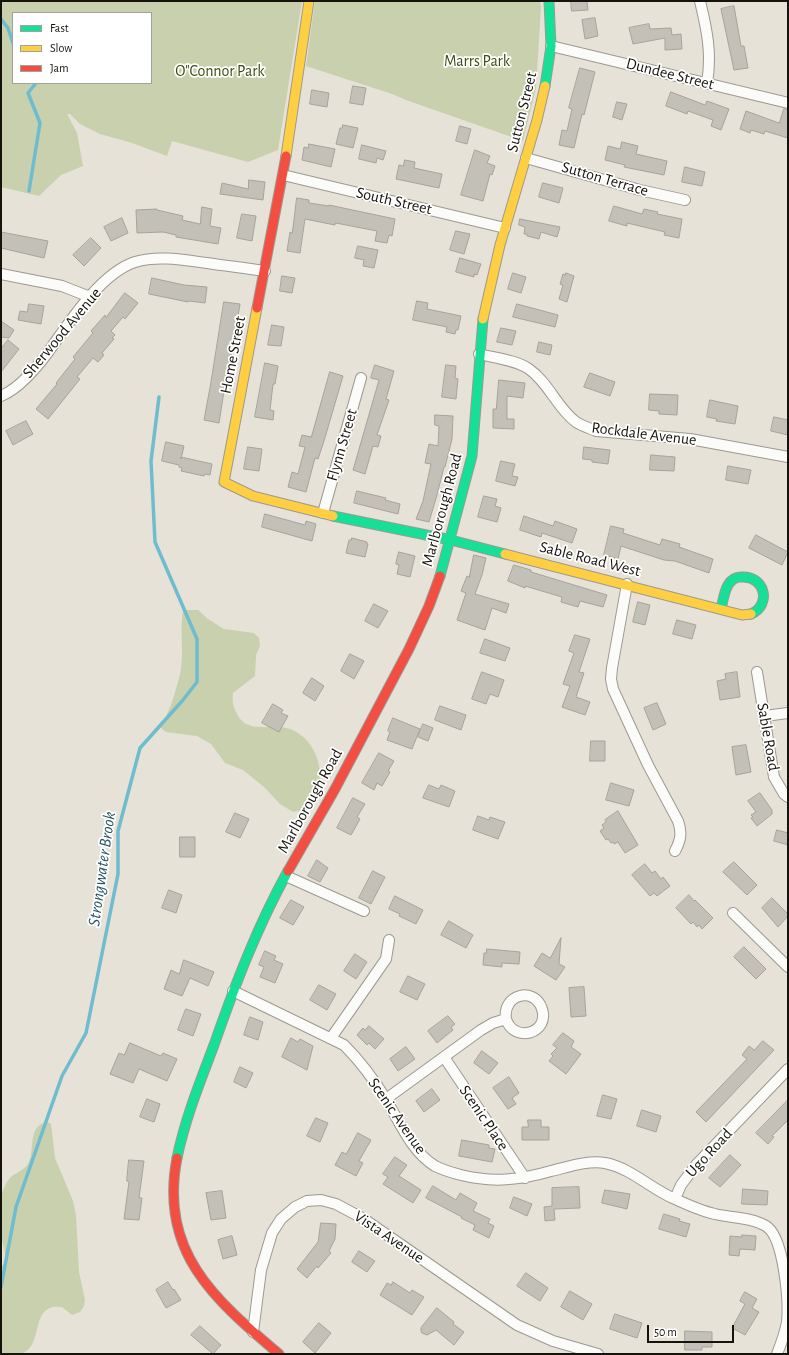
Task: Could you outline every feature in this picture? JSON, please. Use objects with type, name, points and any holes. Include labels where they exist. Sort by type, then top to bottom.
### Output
[{"type":"street","name":"Home Street","points":[[309,1],[283,175],[224,482],[253,496],[323,513],[451,540]]},
{"type":"street","name":"Sutton Street","points":[[504,228],[526,158],[545,89],[551,46],[549,1]]},
{"type":"street","points":[[700,1],[707,32],[710,58],[707,83]]},
{"type":"street","name":"Dundee Street","points":[[551,46],[788,103]]},
{"type":"street","name":"Sutton Terrace","points":[[526,158],[640,190],[685,200]]},
{"type":"street","name":"South Street","points":[[283,175],[504,228]]},
{"type":"street","name":"Marlborough Road","points":[[278,1354],[215,1296],[200,1278],[189,1259],[183,1245],[174,1205],[175,1171],[180,1142],[186,1118],[256,933],[402,664],[436,589],[451,540],[472,456],[482,324],[504,228]]},
{"type":"street","name":"Sherwood Avenue","points":[[1,396],[10,392],[35,368],[90,297],[107,280],[117,272],[135,263],[161,259],[183,260],[265,271]]},
{"type":"street","points":[[1,274],[62,286],[90,297]]},
{"type":"street","name":"Rockdale Avenue","points":[[479,354],[510,361],[528,368],[547,386],[566,413],[584,427],[596,431],[690,439],[788,457]]},
{"type":"street","name":"Flynn Street","points":[[323,513],[361,378]]},
{"type":"street","name":"Sable Road West","points":[[451,540],[627,584],[742,615],[755,612],[761,606],[764,598],[761,585],[758,581],[750,577],[742,576],[734,579],[726,589],[721,609]]},
{"type":"street","points":[[627,584],[611,679],[613,689],[648,765],[678,821],[681,837],[675,851]]},
{"type":"street","name":"Sable Road","points":[[757,672],[774,777],[784,794],[788,797]]},
{"type":"street","points":[[764,716],[788,713]]},
{"type":"street","points":[[286,876],[364,911]]},
{"type":"street","points":[[733,913],[788,967]]},
{"type":"street","points":[[331,1038],[386,959],[389,940]]},
{"type":"street","name":"Scenic Avenue","points":[[233,991],[344,1045],[353,1054],[386,1099],[412,1143],[435,1166],[450,1172],[485,1179],[505,1180],[525,1178],[589,1162],[605,1163],[626,1171],[675,1199]]},
{"type":"street","points":[[386,1099],[488,1026],[506,1019]]},
{"type":"street","name":"Scenic Place","points":[[444,1058],[525,1178]]},
{"type":"street","name":"Ugo Road","points":[[675,1199],[681,1184],[696,1165],[788,1069]]},
{"type":"street","points":[[675,1199],[700,1211],[756,1221],[771,1230],[777,1242],[784,1267],[788,1308],[787,1322],[783,1339],[777,1354]]},
{"type":"street","name":"Vista Avenue","points":[[253,1332],[262,1270],[272,1233],[281,1219],[294,1207],[307,1201],[321,1200],[336,1204],[364,1219],[517,1325],[553,1341],[598,1354]]},
{"type":"green space","name":"O\"Connor Park","points":[[1,1],[302,1],[278,150],[248,162],[172,141],[167,156],[132,143],[100,134],[80,124],[70,114],[67,114],[77,133],[83,166],[61,175],[39,196],[1,187]]},
{"type":"green space","name":"Marrs Park","points":[[315,1],[540,1],[541,7],[536,88],[523,141],[392,94],[306,66]]},
{"type":"green space","points":[[183,610],[198,610],[208,619],[224,629],[254,633],[259,638],[260,646],[256,655],[255,676],[233,693],[233,704],[241,720],[247,724],[261,727],[283,727],[290,729],[305,738],[310,745],[318,761],[320,779],[315,793],[302,810],[293,812],[280,804],[264,787],[243,770],[225,763],[211,744],[197,736],[166,732],[161,728],[162,722],[172,702],[182,664]]},
{"type":"green space","points":[[48,1122],[51,1124],[55,1158],[73,1201],[76,1215],[79,1272],[85,1300],[84,1306],[80,1312],[72,1315],[62,1307],[54,1307],[44,1311],[38,1324],[34,1339],[27,1351],[20,1354],[1,1354],[1,1267],[5,1263],[5,1252],[1,1236],[1,1196],[9,1179],[25,1168],[29,1162],[34,1132],[41,1124]]},
{"type":"building","points":[[571,1],[587,1],[588,10],[572,11]]},
{"type":"building","points":[[734,6],[741,46],[744,46],[748,68],[734,70],[721,9]]},
{"type":"building","points":[[595,18],[598,36],[585,39],[582,20]]},
{"type":"building","points":[[649,24],[650,29],[671,28],[672,35],[681,34],[682,49],[665,50],[665,38],[633,44],[629,28]]},
{"type":"building","points":[[580,68],[595,72],[584,115],[582,114],[574,148],[559,145],[562,130],[567,131],[572,109],[569,108]]},
{"type":"building","points":[[353,86],[366,88],[363,105],[350,103]]},
{"type":"building","points":[[312,90],[329,93],[327,107],[310,104]]},
{"type":"building","points":[[671,92],[705,105],[707,101],[729,109],[721,130],[711,126],[713,120],[688,111],[687,114],[666,106]]},
{"type":"building","points":[[617,102],[627,104],[622,120],[613,117]]},
{"type":"building","points":[[784,109],[788,109],[788,138],[765,131],[764,134],[751,130],[750,133],[740,129],[746,111],[779,123]]},
{"type":"building","points":[[343,125],[358,128],[353,148],[336,144],[340,128],[342,128]]},
{"type":"building","points":[[460,126],[471,129],[467,144],[456,141]]},
{"type":"building","points":[[622,142],[638,146],[636,154],[667,161],[664,175],[624,167],[625,165],[605,160],[608,146],[620,149]]},
{"type":"building","points":[[309,144],[335,149],[331,167],[302,160],[304,147],[308,148]]},
{"type":"building","points":[[362,145],[386,151],[383,160],[377,158],[376,163],[359,159]]},
{"type":"building","points":[[475,150],[490,156],[487,163],[495,166],[492,175],[490,174],[483,201],[461,195]]},
{"type":"building","points":[[405,160],[415,162],[414,168],[442,174],[439,188],[396,179],[399,165],[403,166]]},
{"type":"building","points":[[685,167],[705,172],[702,186],[682,182]]},
{"type":"building","points":[[249,180],[265,182],[263,200],[220,194],[222,183],[248,189]]},
{"type":"building","points":[[543,183],[563,188],[559,203],[539,197]]},
{"type":"building","points":[[297,198],[309,200],[309,203],[329,205],[395,219],[392,236],[389,235],[387,243],[375,241],[377,231],[305,219],[300,253],[287,251],[290,232],[292,233]]},
{"type":"building","points":[[614,206],[642,214],[644,209],[658,212],[657,214],[682,219],[679,238],[664,235],[665,232],[627,223],[627,226],[609,221]]},
{"type":"building","points":[[202,207],[212,209],[210,226],[221,228],[218,244],[176,237],[176,235],[163,232],[137,233],[136,210],[157,209],[183,216],[182,220],[200,224]]},
{"type":"building","points":[[242,214],[256,216],[252,241],[237,238]]},
{"type":"building","points":[[122,218],[128,233],[111,241],[104,227]]},
{"type":"building","points":[[520,219],[560,227],[557,237],[541,232],[539,239],[527,236],[527,234],[524,234],[525,227],[519,225]]},
{"type":"building","points":[[456,231],[470,234],[464,254],[450,250]]},
{"type":"building","points":[[1,232],[48,241],[44,258],[1,248]]},
{"type":"building","points":[[91,238],[101,248],[84,266],[73,255]]},
{"type":"building","points":[[358,246],[378,250],[374,268],[363,266],[364,260],[355,258]]},
{"type":"building","points":[[460,258],[481,264],[477,275],[474,274],[474,277],[456,272]]},
{"type":"building","points":[[513,273],[526,277],[521,293],[508,289]]},
{"type":"building","points":[[566,273],[574,276],[567,302],[559,299],[563,285],[560,284],[563,274],[565,275]]},
{"type":"building","points":[[282,276],[295,278],[292,293],[280,291]]},
{"type":"building","points":[[152,278],[184,285],[207,287],[205,303],[188,302],[149,294]]},
{"type":"building","points":[[125,293],[138,303],[125,319],[123,317],[111,331],[115,335],[112,338],[114,339],[102,353],[104,355],[98,362],[93,358],[77,377],[80,379],[48,419],[36,409],[75,359],[73,357],[93,333],[91,331],[105,315],[106,317]]},
{"type":"building","points":[[417,301],[428,303],[427,309],[461,316],[458,330],[456,330],[455,334],[446,332],[447,327],[413,320]]},
{"type":"building","points":[[224,302],[240,304],[231,359],[229,359],[219,423],[204,420]]},
{"type":"building","points":[[29,304],[44,306],[41,324],[18,320],[20,311],[27,312]]},
{"type":"building","points":[[517,304],[558,315],[555,327],[513,317]]},
{"type":"building","points":[[1,321],[14,330],[9,338],[1,337]]},
{"type":"building","points":[[272,325],[284,327],[281,346],[268,345]]},
{"type":"building","points":[[501,328],[516,331],[512,345],[497,342]]},
{"type":"building","points":[[8,340],[19,349],[1,372],[1,349]]},
{"type":"building","points":[[539,342],[552,345],[550,355],[537,352]]},
{"type":"building","points":[[265,363],[278,366],[275,384],[273,384],[270,410],[274,411],[273,420],[255,417]]},
{"type":"building","points":[[375,365],[394,371],[386,399],[389,400],[377,435],[381,436],[378,447],[373,446],[365,474],[353,470],[379,380],[371,378]]},
{"type":"building","points":[[446,365],[456,366],[455,378],[458,379],[456,399],[442,397]]},
{"type":"building","points":[[330,372],[343,376],[318,459],[315,458],[306,492],[288,487],[292,472],[298,474],[305,447],[299,446],[302,435],[311,437]]},
{"type":"building","points":[[590,373],[615,382],[610,396],[584,387]]},
{"type":"building","points":[[499,380],[525,383],[523,398],[507,396],[507,419],[514,419],[514,429],[493,428],[493,409],[496,409]]},
{"type":"building","points":[[650,394],[678,395],[677,415],[659,414],[659,411],[649,410]]},
{"type":"building","points":[[710,400],[738,406],[735,424],[716,421],[717,419],[707,417]]},
{"type":"building","points":[[435,415],[453,416],[452,439],[429,522],[416,519],[423,501],[431,464],[425,463],[429,444],[438,446],[439,426],[435,425]]},
{"type":"building","points":[[774,417],[788,420],[788,435],[771,431]]},
{"type":"building","points":[[26,421],[33,434],[13,445],[6,431]]},
{"type":"building","points":[[166,442],[184,446],[181,457],[212,464],[210,475],[205,474],[204,476],[181,471],[182,468],[179,467],[179,465],[162,461]]},
{"type":"building","points":[[248,447],[262,449],[259,471],[244,469]]},
{"type":"building","points":[[584,447],[610,450],[608,464],[583,459]]},
{"type":"building","points":[[651,455],[675,457],[674,471],[650,470]]},
{"type":"building","points":[[501,461],[515,464],[512,476],[518,477],[515,486],[496,481]]},
{"type":"building","points":[[728,466],[751,470],[748,484],[726,480]]},
{"type":"building","points":[[357,491],[386,498],[385,500],[400,504],[398,514],[354,503]]},
{"type":"building","points":[[484,496],[497,499],[495,506],[501,508],[497,522],[478,517]]},
{"type":"building","points":[[265,514],[305,525],[306,521],[316,524],[312,541],[262,527]]},
{"type":"building","points":[[524,516],[553,526],[555,521],[577,529],[572,543],[542,533],[541,537],[520,530]]},
{"type":"building","points":[[611,526],[624,529],[623,533],[660,545],[662,539],[680,544],[679,547],[713,559],[709,573],[675,561],[664,560],[621,546],[618,559],[604,555]]},
{"type":"building","points":[[756,535],[788,552],[782,565],[749,548]]},
{"type":"building","points":[[352,538],[367,542],[368,544],[365,557],[346,553],[349,540]]},
{"type":"building","points":[[399,552],[415,556],[410,577],[397,574],[399,565],[396,564]]},
{"type":"building","points":[[474,555],[486,558],[475,594],[509,604],[506,613],[492,608],[485,630],[457,620],[466,593],[461,591],[467,576],[469,577]]},
{"type":"building","points":[[514,565],[531,570],[531,572],[607,595],[603,607],[580,601],[578,607],[561,602],[562,597],[525,586],[525,588],[508,581]]},
{"type":"building","points":[[638,602],[650,605],[645,625],[633,622]]},
{"type":"building","points":[[374,604],[388,611],[378,628],[365,621]]},
{"type":"building","points":[[677,620],[696,625],[692,639],[673,634]]},
{"type":"building","points":[[575,635],[590,639],[579,672],[584,673],[576,697],[590,702],[585,715],[562,707],[570,686],[563,684],[574,653],[569,651]]},
{"type":"building","points":[[485,639],[510,648],[505,661],[480,653]]},
{"type":"building","points":[[350,654],[364,661],[354,679],[341,671]]},
{"type":"building","points":[[482,672],[504,680],[498,697],[490,694],[486,704],[472,699]]},
{"type":"building","points":[[737,672],[740,697],[720,700],[717,681],[726,679],[725,674]]},
{"type":"building","points":[[312,678],[324,686],[315,701],[303,693]]},
{"type":"building","points":[[657,703],[666,724],[653,730],[644,708]]},
{"type":"building","points":[[273,704],[283,710],[281,713],[288,716],[279,732],[262,723]]},
{"type":"building","points":[[440,706],[466,715],[461,730],[435,720]]},
{"type":"building","points":[[393,718],[420,729],[412,749],[387,740],[390,732],[388,731]]},
{"type":"building","points":[[423,724],[433,728],[428,741],[418,737]]},
{"type":"building","points":[[591,741],[605,741],[605,761],[590,761]]},
{"type":"building","points":[[746,745],[751,772],[736,775],[732,747]]},
{"type":"building","points":[[379,753],[394,761],[382,786],[377,783],[374,790],[362,783]]},
{"type":"building","points":[[611,783],[634,790],[629,806],[606,800]]},
{"type":"building","points":[[429,785],[439,789],[441,785],[455,791],[449,807],[423,798]]},
{"type":"building","points":[[760,793],[772,810],[772,814],[757,826],[751,818],[753,817],[751,815],[756,812],[748,801]]},
{"type":"building","points":[[353,798],[365,804],[357,817],[360,819],[351,835],[337,828]]},
{"type":"building","points":[[618,811],[638,845],[625,853],[618,842],[614,844],[608,839],[606,840],[600,831],[604,828],[602,825],[606,822],[605,820]]},
{"type":"building","points":[[235,813],[249,819],[240,838],[226,832]]},
{"type":"building","points":[[478,816],[489,820],[490,817],[505,822],[498,839],[473,830]]},
{"type":"building","points":[[777,830],[788,833],[788,845],[774,841]]},
{"type":"building","points":[[180,837],[195,837],[195,857],[180,857]]},
{"type":"building","points":[[317,860],[328,868],[320,882],[308,876]]},
{"type":"building","points":[[734,862],[757,885],[747,895],[723,872]]},
{"type":"building","points":[[645,864],[652,873],[655,871],[661,879],[663,877],[670,886],[657,896],[654,893],[650,896],[632,875]]},
{"type":"building","points":[[373,871],[385,877],[371,904],[359,898]]},
{"type":"building","points":[[169,890],[182,895],[176,913],[162,908]]},
{"type":"building","points":[[689,895],[713,918],[702,929],[699,925],[697,927],[693,922],[691,924],[676,908]]},
{"type":"building","points":[[395,896],[423,910],[416,924],[399,916],[400,914],[389,909]]},
{"type":"building","points":[[772,898],[788,914],[788,916],[778,927],[762,908]]},
{"type":"building","points":[[291,900],[304,907],[293,925],[280,918]]},
{"type":"building","points":[[449,921],[473,935],[466,948],[441,935]]},
{"type":"building","points":[[561,938],[559,964],[565,967],[556,980],[534,966],[542,953],[550,958]]},
{"type":"building","points":[[744,947],[766,969],[756,979],[734,957]]},
{"type":"building","points":[[487,949],[520,952],[519,964],[502,963],[502,967],[483,965],[484,953],[486,953]]},
{"type":"building","points":[[265,951],[276,956],[274,960],[283,964],[275,983],[260,977],[264,967],[259,965]]},
{"type":"building","points":[[355,954],[367,962],[356,979],[344,971]]},
{"type":"building","points":[[184,960],[214,972],[208,986],[190,978],[182,996],[164,989],[171,970],[179,974]]},
{"type":"building","points":[[408,976],[425,984],[417,1000],[400,992]]},
{"type":"building","points":[[319,985],[336,994],[327,1010],[310,1000]]},
{"type":"building","points":[[584,987],[586,1016],[571,1017],[569,988]]},
{"type":"building","points":[[186,1009],[201,1014],[193,1036],[178,1030]]},
{"type":"building","points":[[448,1016],[455,1024],[451,1027],[453,1030],[437,1043],[428,1031]]},
{"type":"building","points":[[250,1017],[263,1022],[258,1040],[244,1035]]},
{"type":"building","points":[[369,1026],[384,1039],[375,1049],[369,1043],[367,1045],[357,1035],[363,1028],[365,1030]]},
{"type":"building","points":[[563,1033],[574,1041],[571,1047],[581,1054],[566,1074],[549,1061],[553,1056],[551,1054],[557,1048],[553,1045]]},
{"type":"building","points":[[291,1038],[298,1042],[300,1039],[313,1046],[307,1070],[282,1057]]},
{"type":"building","points":[[763,1041],[774,1050],[706,1122],[696,1112],[747,1059],[742,1055],[749,1046],[754,1050]]},
{"type":"building","points":[[130,1043],[161,1056],[163,1053],[177,1059],[167,1081],[139,1069],[133,1083],[110,1074],[119,1053],[124,1055]]},
{"type":"building","points":[[406,1047],[415,1059],[398,1071],[390,1059]]},
{"type":"building","points":[[482,1051],[498,1063],[489,1074],[474,1063]]},
{"type":"building","points":[[240,1067],[253,1073],[246,1088],[234,1082]]},
{"type":"building","points":[[509,1077],[519,1093],[512,1098],[516,1104],[508,1109],[493,1088]]},
{"type":"building","points":[[432,1089],[440,1100],[424,1112],[416,1101]]},
{"type":"building","points":[[603,1095],[617,1099],[611,1119],[597,1116]]},
{"type":"building","points":[[147,1099],[160,1104],[154,1122],[140,1117]]},
{"type":"building","points":[[788,1100],[788,1120],[772,1136],[774,1137],[768,1144],[756,1133]]},
{"type":"building","points":[[642,1110],[661,1116],[656,1132],[637,1126]]},
{"type":"building","points":[[316,1118],[328,1123],[320,1142],[307,1136]]},
{"type":"building","points":[[528,1120],[541,1120],[541,1127],[549,1127],[549,1140],[522,1140],[522,1127],[528,1127]]},
{"type":"building","points":[[358,1133],[371,1140],[359,1161],[363,1163],[356,1176],[335,1165],[342,1152],[346,1154]]},
{"type":"building","points":[[462,1140],[489,1145],[489,1148],[495,1149],[492,1162],[459,1156]]},
{"type":"building","points":[[730,1155],[741,1165],[720,1187],[709,1178]]},
{"type":"building","points":[[395,1157],[407,1165],[399,1176],[421,1190],[413,1203],[383,1184],[388,1177],[383,1174]]},
{"type":"building","points":[[129,1160],[144,1161],[139,1198],[142,1198],[139,1220],[124,1219],[129,1182],[127,1181]]},
{"type":"building","points":[[433,1186],[456,1200],[460,1193],[477,1203],[473,1211],[490,1219],[488,1223],[494,1226],[489,1238],[473,1230],[475,1225],[426,1198]]},
{"type":"building","points":[[579,1187],[580,1208],[554,1209],[555,1220],[545,1221],[544,1207],[552,1206],[552,1188]]},
{"type":"building","points":[[743,1189],[768,1191],[767,1205],[742,1204]]},
{"type":"building","points":[[605,1190],[630,1194],[627,1209],[602,1203]]},
{"type":"building","points":[[222,1191],[226,1218],[211,1220],[206,1193]]},
{"type":"building","points":[[514,1197],[532,1204],[527,1216],[510,1208]]},
{"type":"building","points":[[664,1214],[690,1224],[686,1237],[659,1229]]},
{"type":"building","points":[[321,1223],[336,1224],[335,1239],[329,1251],[331,1253],[307,1278],[297,1269],[318,1242]]},
{"type":"building","points":[[742,1235],[756,1236],[755,1250],[740,1249],[739,1256],[729,1255],[730,1236],[742,1237]]},
{"type":"building","points":[[232,1236],[237,1255],[223,1259],[218,1240]]},
{"type":"building","points":[[359,1251],[375,1261],[367,1272],[352,1262]]},
{"type":"building","points":[[526,1273],[548,1288],[540,1301],[517,1286]]},
{"type":"building","points":[[168,1282],[181,1300],[166,1308],[156,1290]]},
{"type":"building","points":[[393,1282],[410,1293],[412,1290],[424,1297],[412,1315],[380,1295],[387,1283],[391,1285]]},
{"type":"building","points":[[570,1291],[592,1304],[583,1320],[561,1307]]},
{"type":"building","points":[[745,1292],[757,1299],[752,1308],[759,1312],[745,1335],[732,1328],[745,1304],[740,1301]]},
{"type":"building","points":[[437,1308],[454,1322],[453,1324],[464,1332],[454,1345],[436,1330],[427,1335],[421,1331],[421,1328]]},
{"type":"building","points":[[615,1314],[642,1323],[637,1338],[610,1329]]},
{"type":"building","points":[[319,1323],[331,1333],[315,1353],[303,1342]]},
{"type":"building","points":[[200,1326],[221,1345],[213,1354],[191,1335]]},
{"type":"building","points":[[685,1331],[712,1332],[712,1347],[702,1347],[702,1350],[685,1350]]},
{"type":"waterway","name":"Strongwater Brook","points":[[1,19],[8,28],[12,40]]},
{"type":"waterway","name":"Strongwater Brook","points":[[29,191],[40,123],[28,93],[35,84]]},
{"type":"waterway","name":"Strongwater Brook","points":[[1,1287],[16,1207],[62,1076],[86,1033],[118,874],[118,831],[140,748],[197,682],[197,639],[155,542],[151,461],[159,397]]},
{"type":"traffic: fast","points":[[545,86],[551,46],[549,1]]},
{"type":"traffic: fast","points":[[440,576],[472,456],[483,319]]},
{"type":"traffic: fast","points":[[333,516],[451,540],[505,554]]},
{"type":"traffic: fast","points":[[721,609],[728,585],[734,579],[739,577],[749,578],[756,581],[763,591],[762,604],[758,610],[751,614]]},
{"type":"traffic: fast","points":[[177,1158],[193,1101],[238,978],[266,913],[288,871]]},
{"type":"traffic: slow","points":[[286,156],[309,1]]},
{"type":"traffic: slow","points":[[483,319],[500,245],[537,120],[545,86]]},
{"type":"traffic: slow","points":[[257,308],[224,482],[253,496],[333,516]]},
{"type":"traffic: slow","points":[[505,554],[742,615],[751,614]]},
{"type":"traffic: jam","points":[[257,308],[286,156]]},
{"type":"traffic: jam","points":[[288,871],[335,789],[409,649],[429,606],[440,576]]},
{"type":"traffic: jam","points":[[177,1158],[174,1191],[176,1221],[184,1247],[197,1271],[213,1293],[255,1334],[279,1354]]}]
